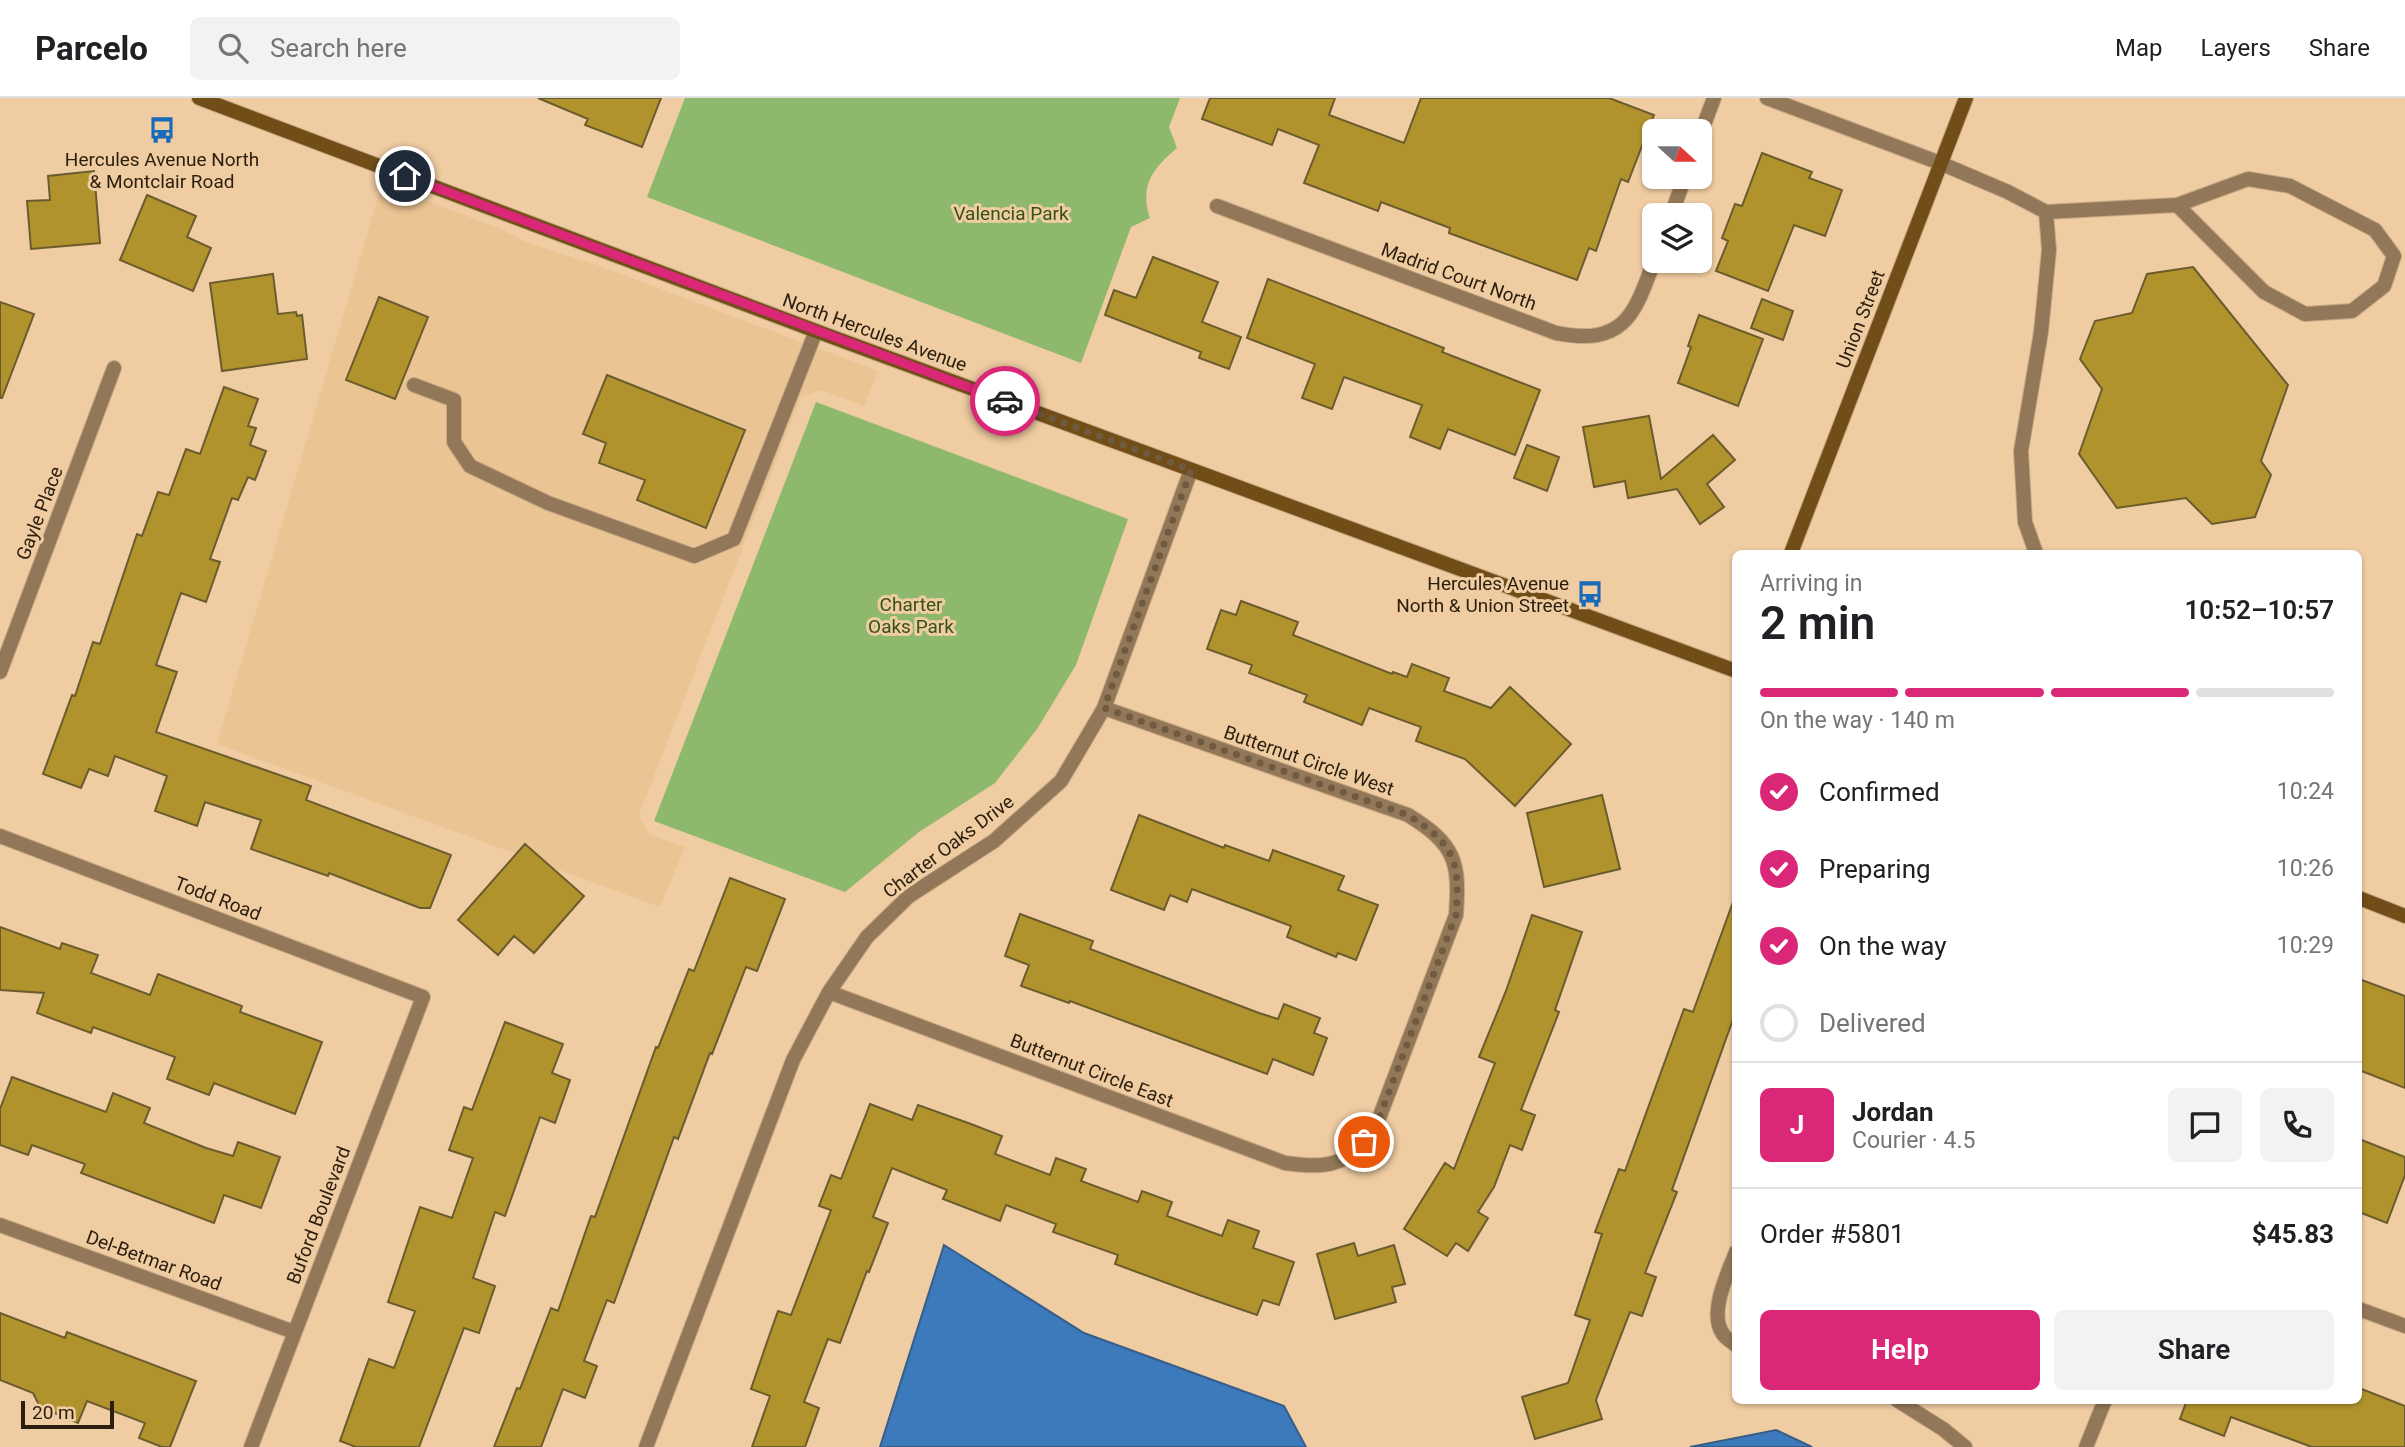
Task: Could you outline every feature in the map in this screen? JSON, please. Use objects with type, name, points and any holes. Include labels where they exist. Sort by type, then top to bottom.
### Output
[{"type":"street","name":"North Hercules Avenue","points":[[199,98],[816,331],[1732,670]]},
{"type":"street","points":[[1706,119],[1714,98]]},
{"type":"street","points":[[1767,98],[1940,163],[2008,192],[2046,212],[2177,205],[2248,179],[2290,186],[2375,230],[2393,256],[2384,286],[2352,311],[2305,314],[2264,292],[2177,205]]},
{"type":"street","name":"Union Street","points":[[1792,550],[1966,98]]},
{"type":"street","name":"Madrid Court North","points":[[1217,206],[1556,333],[1577,337],[1599,335],[1621,325],[1638,306],[1650,273]]},
{"type":"street","points":[[2034,550],[2025,522],[2021,451],[2041,332],[2049,250],[2046,212]]},
{"type":"street","points":[[414,385],[454,400],[454,442],[470,466],[548,503],[694,556],[734,539],[816,331]]},
{"type":"street","name":"Gayle Place","points":[[0,672],[114,368]]},
{"type":"street","name":"Charter Oaks Drive","points":[[646,1447],[793,1060],[829,992],[867,937],[909,896],[994,841],[1061,781],[1104,708],[1191,470]]},
{"type":"street","name":"Butternut Circle West","points":[[1104,708],[1408,815],[1434,831],[1451,853],[1458,883],[1456,915],[1378,1121],[1364,1142],[1345,1159]]},
{"type":"street","name":"Todd Road","points":[[0,836],[423,997]]},
{"type":"street","points":[[2362,899],[2405,916]]},
{"type":"street","name":"Butternut Circle East","points":[[829,992],[1285,1163],[1316,1167],[1345,1159]]},
{"type":"street","name":"Buford Boulevard","points":[[251,1447],[423,997]]},
{"type":"street","name":"Del-Betmar Road","points":[[0,1225],[294,1332]]},
{"type":"street","points":[[1732,1262],[1720,1294],[1718,1313],[1722,1333],[1732,1342]]},
{"type":"street","points":[[2362,1310],[2405,1326]]},
{"type":"street","points":[[1903,1404],[1943,1429],[1965,1447]]},
{"type":"street","points":[[2086,1447],[2103,1404]]},
{"type":"shaded area","points":[[382,184],[496,227],[528,243],[597,265],[878,371],[864,406],[821,390],[801,397],[639,815],[649,834],[685,847],[660,907],[217,744]]},
{"type":"green space","name":"Valencia Park","points":[[685,98],[1180,98],[1169,127],[1177,148],[1150,178],[1146,196],[1150,218],[1131,227],[1081,363],[647,197]]},
{"type":"green space","name":"Charter Oaks Park","points":[[816,402],[1128,519],[1076,665],[1037,729],[995,783],[919,832],[845,892],[654,821]]},
{"type":"water","points":[[944,1245],[1084,1333],[1284,1406],[1306,1447],[880,1447]]},
{"type":"water","points":[[1776,1430],[1812,1447],[1690,1447]]},
{"type":"building","points":[[538,98],[661,98],[642,147],[585,125],[588,119]]},
{"type":"building","points":[[1210,98],[1335,98],[1329,115],[1404,143],[1421,98],[1609,98],[1654,115],[1652,119],[1642,119],[1642,146],[1628,182],[1621,179],[1596,251],[1589,248],[1577,280],[1449,233],[1450,228],[1381,202],[1378,211],[1304,183],[1319,145],[1278,129],[1272,145],[1202,119]]},
{"type":"building","points":[[1762,153],[1812,172],[1809,178],[1842,190],[1825,236],[1794,225],[1768,291],[1716,271],[1728,241],[1722,238],[1735,204],[1742,206]]},
{"type":"building","points":[[94,171],[100,243],[31,249],[27,201],[50,200],[48,176]]},
{"type":"building","points":[[147,195],[196,216],[187,237],[211,248],[193,291],[120,260]]},
{"type":"building","points":[[1153,257],[1218,282],[1202,322],[1241,337],[1229,369],[1199,358],[1201,352],[1105,315],[1114,290],[1136,298]]},
{"type":"building","points":[[2193,267],[2288,385],[2261,461],[2271,475],[2255,517],[2212,524],[2186,498],[2117,508],[2079,454],[2102,389],[2080,359],[2095,321],[2132,313],[2147,274]]},
{"type":"building","points":[[273,274],[278,314],[296,312],[297,316],[302,315],[307,359],[222,371],[210,283]]},
{"type":"building","points":[[1268,279],[1444,348],[1442,352],[1540,390],[1515,455],[1448,429],[1440,449],[1410,437],[1422,405],[1344,377],[1332,409],[1302,398],[1315,364],[1247,338]]},
{"type":"building","points":[[379,297],[428,317],[395,399],[346,380]]},
{"type":"building","points":[[1762,299],[1793,311],[1783,340],[1751,328]]},
{"type":"building","points":[[0,302],[34,314],[2,398],[0,398]]},
{"type":"building","points":[[1699,315],[1763,339],[1738,406],[1678,383]]},
{"type":"building","points":[[607,375],[745,430],[706,528],[637,500],[645,480],[599,463],[606,443],[583,434]]},
{"type":"building","points":[[224,387],[258,399],[248,426],[256,428],[250,445],[266,451],[255,480],[248,477],[238,500],[232,498],[210,559],[220,562],[206,602],[181,593],[156,665],[177,672],[156,732],[311,786],[306,800],[451,855],[430,908],[420,908],[329,873],[328,876],[251,849],[261,820],[205,802],[197,826],[155,811],[167,776],[115,756],[108,776],[89,769],[81,788],[43,774],[72,695],[75,696],[93,642],[100,644],[137,534],[142,536],[158,492],[169,495],[186,449],[200,454]]},
{"type":"building","points":[[1649,416],[1661,479],[1713,435],[1735,460],[1707,484],[1724,507],[1700,524],[1677,489],[1628,498],[1625,481],[1594,487],[1583,427]]},
{"type":"building","points":[[1527,445],[1559,457],[1547,491],[1514,478]]},
{"type":"building","points":[[1241,601],[1298,622],[1293,635],[1392,674],[1393,672],[1407,677],[1412,664],[1449,678],[1444,691],[1491,708],[1510,687],[1571,744],[1515,806],[1465,759],[1416,741],[1421,727],[1369,708],[1362,725],[1304,702],[1307,695],[1249,673],[1252,665],[1207,649],[1221,610],[1236,615]]},
{"type":"building","points":[[1602,795],[1620,869],[1544,887],[1527,813]]},
{"type":"building","points":[[1139,815],[1224,848],[1225,845],[1269,861],[1273,850],[1344,876],[1338,890],[1378,905],[1356,960],[1338,953],[1336,957],[1287,937],[1291,926],[1192,889],[1187,902],[1170,895],[1164,910],[1111,890]]},
{"type":"building","points":[[525,844],[584,896],[534,953],[514,936],[498,955],[458,920]]},
{"type":"building","points":[[730,878],[785,899],[757,971],[746,967],[678,1139],[674,1137],[614,1303],[607,1300],[584,1361],[597,1366],[585,1398],[563,1389],[541,1447],[494,1447],[551,1308],[558,1311],[591,1216],[595,1217],[656,1047],[658,1048],[689,969],[694,971]]},
{"type":"building","points":[[1732,905],[1732,1022],[1672,1190],[1677,1192],[1645,1273],[1656,1277],[1642,1316],[1630,1312],[1596,1400],[1602,1419],[1535,1439],[1522,1397],[1568,1383],[1590,1320],[1575,1315],[1602,1234],[1595,1232],[1619,1169],[1625,1171],[1684,1009],[1693,1012]]},
{"type":"building","points":[[1020,914],[1093,941],[1090,949],[1259,1013],[1278,1019],[1284,1004],[1320,1018],[1314,1033],[1327,1038],[1313,1075],[1273,1059],[1267,1074],[1070,1001],[1069,1003],[1021,986],[1029,965],[1005,956]]},
{"type":"building","points":[[1532,915],[1582,932],[1555,1010],[1559,1012],[1521,1110],[1535,1115],[1522,1150],[1510,1145],[1494,1187],[1478,1212],[1488,1218],[1468,1251],[1456,1243],[1447,1256],[1404,1229],[1445,1163],[1454,1169],[1495,1063],[1479,1057],[1506,991]]},
{"type":"building","points":[[0,927],[60,949],[62,943],[98,955],[91,973],[150,995],[158,974],[242,1006],[240,1012],[322,1042],[295,1114],[214,1083],[209,1095],[167,1079],[175,1057],[93,1027],[91,1033],[37,1013],[44,993],[0,990]]},
{"type":"building","points":[[2362,980],[2405,996],[2405,1088],[2362,1071]]},
{"type":"building","points":[[505,1022],[563,1044],[552,1073],[570,1080],[555,1123],[540,1117],[505,1216],[495,1212],[473,1278],[495,1286],[479,1333],[464,1328],[419,1447],[356,1447],[340,1441],[369,1359],[394,1368],[415,1311],[388,1302],[420,1207],[452,1218],[473,1158],[449,1150],[464,1107],[472,1110]]},
{"type":"building","points":[[12,1077],[106,1112],[113,1093],[150,1108],[144,1123],[206,1148],[233,1156],[238,1142],[280,1157],[261,1208],[224,1195],[214,1223],[81,1173],[85,1164],[32,1145],[28,1155],[0,1145],[0,1109]]},
{"type":"building","points":[[870,1104],[912,1120],[918,1105],[971,1124],[1002,1136],[995,1154],[1050,1175],[1056,1158],[1086,1169],[1081,1181],[1138,1202],[1142,1191],[1172,1202],[1167,1216],[1222,1236],[1228,1220],[1259,1231],[1253,1248],[1294,1262],[1279,1305],[1263,1300],[1257,1315],[1202,1296],[1115,1264],[1118,1255],[1053,1232],[1056,1224],[1006,1205],[1000,1221],[943,1199],[947,1190],[892,1168],[873,1217],[888,1223],[840,1343],[828,1339],[804,1402],[819,1408],[805,1447],[752,1447],[770,1396],[751,1389],[767,1342],[778,1311],[791,1315],[831,1210],[819,1206],[831,1175],[841,1179]]},
{"type":"building","points":[[2362,1140],[2405,1157],[2405,1175],[2387,1223],[2362,1213]]},
{"type":"building","points":[[1354,1243],[1358,1256],[1394,1245],[1405,1284],[1392,1287],[1396,1302],[1335,1319],[1317,1254]]},
{"type":"building","points":[[0,1313],[65,1338],[67,1332],[196,1381],[170,1447],[162,1447],[139,1438],[145,1423],[87,1401],[78,1423],[40,1407],[33,1393],[0,1380]]},
{"type":"building","points":[[2362,1389],[2405,1406],[2405,1447],[2312,1447],[2231,1417],[2224,1436],[2180,1419],[2186,1404],[2362,1404]]},
{"type":"way so far","points":[[1005,401],[1191,470],[1104,708],[1408,815],[1434,831],[1451,853],[1458,883],[1456,915],[1378,1121],[1364,1142]]},
{"type":"place","name":"Hercules Avenue North & Montclair Road","points":[[162,130]]},
{"type":"place","name":"Hercules Avenue North & Union Street","points":[[1590,594]]},
{"type":"route","points":[[405,176],[1005,401]]}]
